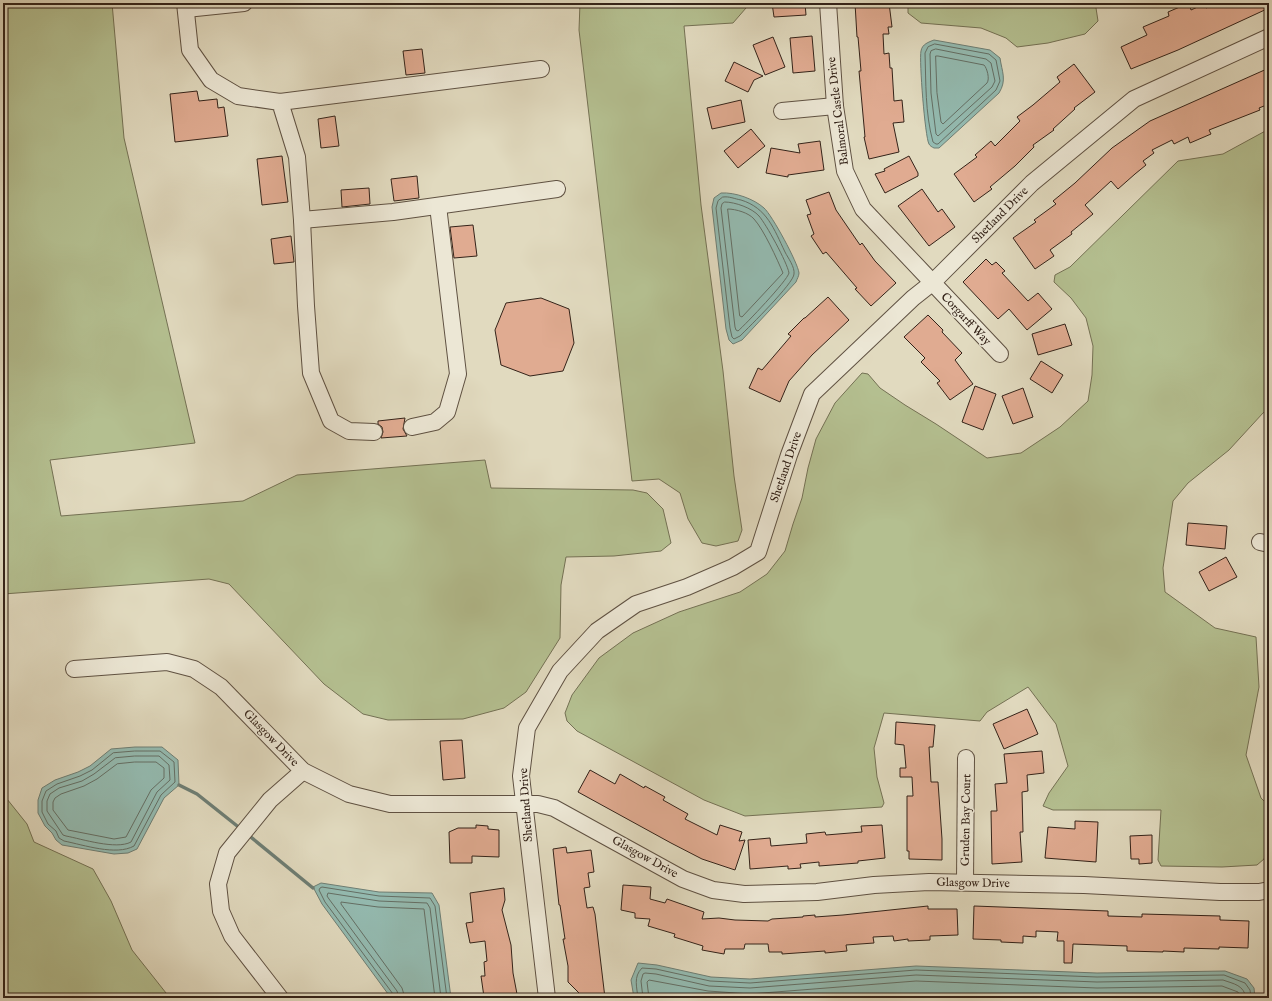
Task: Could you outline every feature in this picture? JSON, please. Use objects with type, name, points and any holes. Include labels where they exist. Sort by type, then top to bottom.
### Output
[{"type":"street","points":[[244,3],[186,6],[190,50],[211,80],[238,96],[280,102],[541,69]]},
{"type":"street","name":"Balmoral Castle Drive","points":[[828,3],[835,106],[845,171],[863,209],[932,283]]},
{"type":"street","name":"Shetland Drive","points":[[547,998],[523,804],[521,776],[527,728],[560,672],[597,631],[636,604],[688,587],[733,567],[758,552],[789,455],[812,394],[913,298],[932,283],[1032,183],[1134,99],[1269,37]]},
{"type":"street","points":[[280,102],[297,157],[311,373],[331,421],[349,431],[374,432]]},
{"type":"street","points":[[782,111],[835,106]]},
{"type":"street","points":[[302,220],[393,212],[557,190]]},
{"type":"street","points":[[412,428],[435,422],[448,412],[458,374],[438,206]]},
{"type":"street","name":"Corgarff Way","points":[[932,283],[1000,354]]},
{"type":"street","name":"Glasgow Drive","points":[[74,669],[167,662],[194,669],[221,687],[281,747],[302,771],[349,794],[390,804],[538,804],[554,808],[683,878],[713,890],[744,894],[817,892],[929,882],[1084,886],[1220,892],[1259,892],[1269,890]]},
{"type":"street","name":"Gruden Bay Court","points":[[965,882],[966,758]]},
{"type":"street","points":[[280,998],[232,936],[221,911],[218,884],[227,853],[270,800],[302,771]]},
{"type":"green space","points":[[3,3],[112,3],[124,138],[195,443],[50,460],[61,516],[243,501],[297,475],[485,460],[491,488],[633,490],[647,493],[663,509],[671,543],[661,551],[614,556],[566,557],[561,585],[560,638],[526,692],[504,708],[463,719],[388,720],[363,714],[324,684],[229,584],[209,579],[3,594]]},
{"type":"green space","points":[[580,3],[746,3],[746,8],[733,23],[684,26],[701,205],[742,530],[738,541],[716,546],[702,543],[688,519],[680,493],[659,479],[632,481],[579,30]]},
{"type":"green space","points":[[908,3],[1098,3],[1096,8],[1098,21],[1085,34],[1048,43],[1017,47],[1006,38],[981,28],[921,23],[908,13]]},
{"type":"green space","points":[[1269,129],[1269,408],[1229,450],[1188,483],[1173,501],[1163,568],[1165,592],[1215,628],[1256,637],[1259,687],[1246,755],[1261,798],[1269,806],[1269,843],[1264,859],[1257,865],[1222,867],[1161,866],[1158,860],[1161,810],[1053,810],[1043,806],[1049,793],[1068,766],[1056,724],[1028,687],[987,712],[980,721],[884,713],[874,748],[877,777],[884,803],[882,807],[745,816],[704,800],[577,731],[567,721],[565,713],[572,695],[599,658],[633,633],[679,612],[740,592],[767,574],[785,551],[802,498],[816,439],[835,403],[862,373],[868,374],[880,388],[987,458],[1021,453],[1060,427],[1088,401],[1092,375],[1093,346],[1086,318],[1071,298],[1054,282],[1055,275],[1070,267],[1178,161],[1223,154]]},
{"type":"green space","points":[[3,794],[27,824],[34,842],[93,869],[111,901],[132,950],[170,998],[3,998]]},
{"type":"water","points":[[934,40],[990,50],[1000,58],[1003,76],[1003,84],[999,93],[939,148],[930,146],[927,138],[921,68],[921,51],[926,44]]},
{"type":"water","points":[[721,193],[744,197],[760,205],[768,212],[784,239],[799,273],[796,282],[742,340],[733,344],[729,340],[726,329],[712,207],[714,198]]},
{"type":"water","points":[[162,747],[178,760],[179,785],[164,798],[137,849],[128,853],[114,854],[62,845],[45,826],[38,813],[38,800],[42,788],[55,780],[90,766],[111,749]]},
{"type":"water","points":[[321,883],[379,892],[432,893],[439,905],[451,998],[391,998],[322,904],[313,887]]},
{"type":"water","points":[[638,963],[657,965],[711,977],[750,979],[916,966],[1097,973],[1225,971],[1247,979],[1254,988],[1255,998],[634,998],[631,980]]},
{"type":"building","points":[[772,3],[805,3],[806,15],[774,17]]},
{"type":"building","points":[[855,3],[889,3],[892,27],[888,27],[889,34],[883,34],[884,54],[889,53],[890,68],[892,68],[894,101],[902,100],[904,122],[893,123],[899,152],[869,159],[864,137],[859,71],[861,71]]},
{"type":"building","points":[[1189,3],[1191,10],[1204,4],[1206,8],[1218,3],[1269,3],[1269,8],[1178,50],[1131,69],[1121,47],[1147,35],[1143,27],[1169,16],[1168,12]]},
{"type":"building","points":[[812,36],[815,71],[793,73],[790,38]]},
{"type":"building","points":[[773,37],[785,67],[765,75],[753,45]]},
{"type":"building","points":[[422,49],[425,73],[406,75],[403,51]]},
{"type":"building","points":[[734,62],[763,76],[754,80],[748,92],[725,81]]},
{"type":"building","points":[[1074,64],[1095,92],[1074,108],[1075,109],[1053,129],[1054,130],[1033,145],[1034,147],[1015,166],[990,187],[992,189],[974,202],[954,174],[977,157],[975,155],[991,141],[995,146],[1020,121],[1017,117],[1060,82],[1057,77]]},
{"type":"building","points":[[1269,68],[1269,104],[1259,108],[1260,110],[1209,130],[1211,134],[1190,143],[1188,137],[1174,144],[1172,140],[1152,150],[1154,153],[1143,161],[1146,165],[1118,189],[1111,181],[1085,205],[1093,214],[1071,232],[1072,234],[1050,250],[1054,256],[1035,269],[1013,238],[1036,222],[1034,220],[1056,204],[1053,201],[1075,183],[1112,148],[1150,121]]},
{"type":"building","points":[[197,91],[199,101],[217,99],[218,108],[224,107],[228,136],[175,142],[170,94]]},
{"type":"building","points":[[741,100],[745,122],[712,129],[707,108]]},
{"type":"building","points":[[335,116],[339,146],[321,148],[318,119]]},
{"type":"building","points":[[751,129],[765,146],[738,168],[724,151]]},
{"type":"building","points":[[820,141],[824,170],[788,175],[788,177],[766,173],[771,148],[800,153],[798,144]]},
{"type":"building","points":[[282,156],[288,202],[262,205],[257,159]]},
{"type":"building","points":[[909,156],[918,173],[918,176],[885,193],[875,174],[885,171],[884,169]]},
{"type":"building","points":[[417,176],[419,198],[394,201],[391,179]]},
{"type":"building","points":[[369,188],[370,204],[342,207],[341,190]]},
{"type":"building","points":[[922,189],[938,212],[942,209],[955,227],[929,246],[898,206]]},
{"type":"building","points":[[829,192],[836,210],[860,245],[862,243],[875,261],[896,283],[871,306],[855,289],[857,288],[826,252],[823,254],[811,236],[814,234],[807,215],[811,214],[806,200]]},
{"type":"building","points":[[473,225],[477,256],[454,258],[450,227]]},
{"type":"building","points":[[291,236],[294,262],[274,264],[271,239]]},
{"type":"building","points":[[986,259],[992,265],[996,262],[1005,271],[1002,273],[1028,301],[1038,293],[1052,309],[1027,330],[1009,309],[998,319],[963,282]]},
{"type":"building","points":[[828,297],[849,320],[812,355],[789,381],[780,402],[749,388],[758,368],[762,370],[791,336],[788,334]]},
{"type":"building","points":[[541,298],[569,309],[574,343],[563,371],[530,376],[501,365],[495,330],[506,303]]},
{"type":"building","points":[[928,315],[962,353],[955,360],[973,384],[950,400],[937,383],[940,381],[921,362],[925,358],[904,337]]},
{"type":"building","points":[[1065,324],[1072,345],[1038,355],[1032,334]]},
{"type":"building","points":[[1041,361],[1063,375],[1052,393],[1030,379]]},
{"type":"building","points":[[975,386],[996,394],[983,430],[962,422]]},
{"type":"building","points":[[1023,388],[1033,417],[1013,424],[1002,396]]},
{"type":"building","points":[[405,418],[403,429],[407,436],[381,438],[383,432],[382,427],[378,424],[378,421]]},
{"type":"building","points":[[1188,523],[1227,526],[1225,549],[1186,545]]},
{"type":"building","points":[[1226,557],[1237,577],[1209,591],[1199,572]]},
{"type":"building","points":[[1027,709],[1038,734],[1004,749],[993,724]]},
{"type":"building","points":[[896,722],[935,725],[933,747],[929,747],[931,782],[938,782],[942,860],[909,859],[909,851],[907,851],[907,796],[913,796],[912,777],[900,777],[900,768],[906,768],[904,745],[895,744]]},
{"type":"building","points":[[462,740],[465,778],[443,780],[440,741]]},
{"type":"building","points":[[1042,751],[1044,773],[1027,775],[1028,791],[1022,792],[1023,832],[1020,832],[1022,862],[992,864],[991,811],[997,811],[995,784],[1007,783],[1004,754]]},
{"type":"building","points":[[590,770],[615,784],[620,774],[644,788],[645,786],[665,797],[663,800],[688,814],[685,819],[717,835],[720,825],[742,832],[739,841],[745,840],[735,870],[702,859],[578,792]]},
{"type":"building","points":[[1075,821],[1098,822],[1096,862],[1045,858],[1048,827],[1075,829]]},
{"type":"building","points":[[476,825],[488,826],[488,829],[499,830],[499,857],[472,856],[472,863],[450,863],[449,832],[458,828],[476,828]]},
{"type":"building","points":[[882,825],[885,858],[858,861],[858,863],[819,866],[819,862],[800,864],[801,868],[788,869],[788,866],[750,869],[748,840],[770,838],[771,846],[807,843],[806,834],[825,832],[826,835],[862,832],[861,826]]},
{"type":"building","points":[[1152,835],[1152,863],[1139,864],[1139,859],[1131,859],[1130,836]]},
{"type":"building","points":[[566,847],[567,853],[591,850],[594,872],[588,873],[590,887],[584,888],[587,908],[593,907],[595,914],[605,998],[584,998],[568,982],[568,966],[563,939],[565,939],[559,905],[553,849]]},
{"type":"building","points":[[623,885],[651,887],[650,899],[665,903],[667,899],[704,912],[702,919],[719,918],[768,921],[772,919],[803,916],[815,915],[815,917],[843,915],[928,906],[928,909],[957,909],[958,935],[930,936],[930,940],[908,941],[908,939],[894,941],[893,936],[873,937],[874,943],[846,945],[847,951],[825,953],[825,951],[782,954],[782,952],[769,952],[768,944],[745,944],[744,949],[725,949],[724,954],[702,950],[703,946],[674,937],[675,934],[648,926],[650,919],[635,918],[635,913],[621,910]]},
{"type":"building","points":[[504,888],[505,900],[502,910],[511,945],[513,973],[517,994],[484,997],[481,976],[485,976],[484,962],[487,961],[485,941],[470,943],[466,923],[473,922],[470,893]]},
{"type":"building","points":[[974,906],[1108,911],[1108,916],[1142,917],[1142,914],[1220,916],[1220,920],[1249,921],[1248,948],[1184,948],[1184,952],[1163,952],[1127,951],[1127,946],[1073,944],[1072,963],[1064,963],[1064,941],[1057,941],[1058,932],[1036,931],[1036,937],[1023,936],[1023,943],[1001,942],[1001,940],[973,939]]},
{"type":"waterway","points":[[179,785],[197,794],[241,829]]},
{"type":"waterway","points":[[247,834],[313,888]]}]
